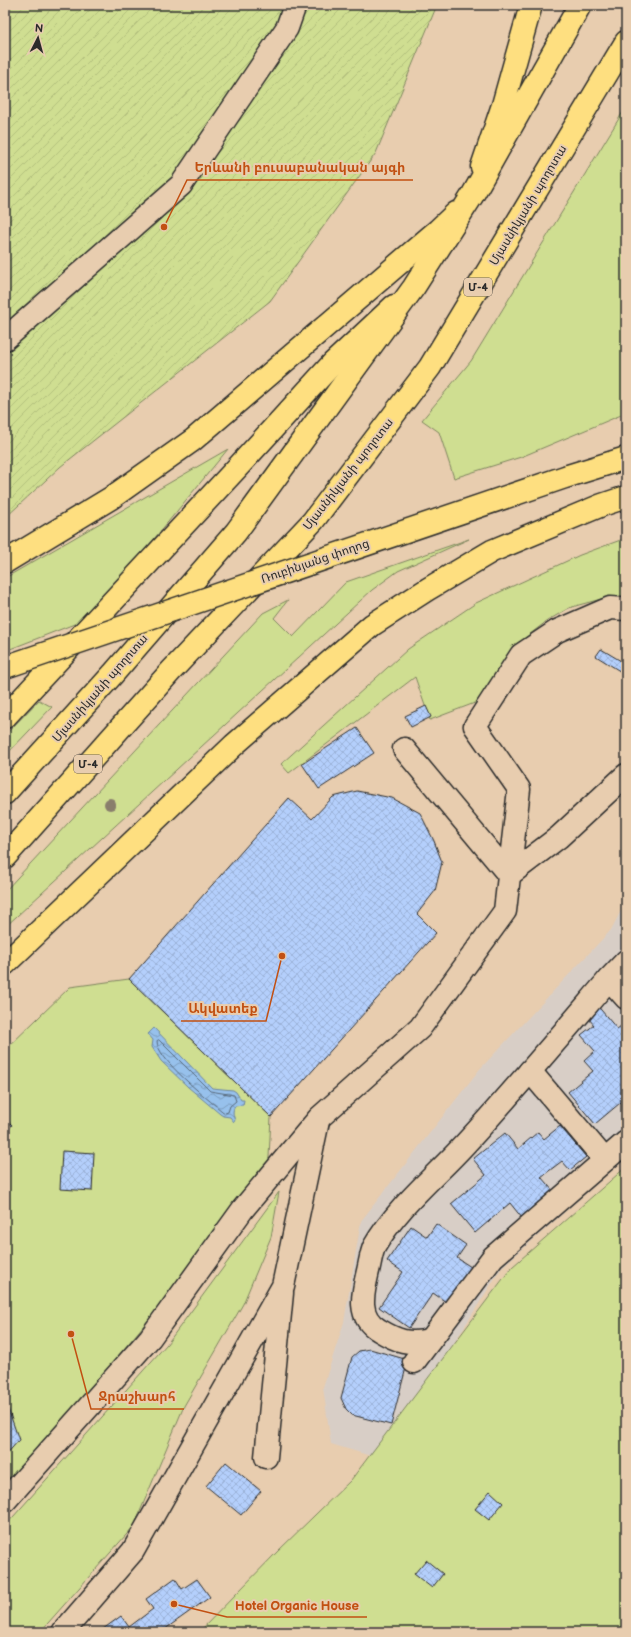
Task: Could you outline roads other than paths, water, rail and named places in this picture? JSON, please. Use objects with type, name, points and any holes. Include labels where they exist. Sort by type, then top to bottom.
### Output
[{"type":"main road","points":[[5,562],[111,498],[193,440],[438,230],[472,196],[503,105],[531,5]]},
{"type":"main road","name":"Մյասնիկյանի պողոտա","points":[[5,793],[113,674],[236,532],[414,287],[472,196],[580,5]]},
{"type":"main road","name":"Մյասնիկյանի պողոտա","points":[[5,857],[171,671],[313,521],[430,367],[626,42]]},
{"type":"main road","points":[[5,717],[333,363],[414,287]]},
{"type":"main road","name":"Ռուբինյանց փողոց","points":[[5,667],[625,458]]},
{"type":"main road","points":[[5,964],[234,745],[372,626],[428,589],[492,551],[602,505],[626,497]]},
{"type":"lane","points":[[5,339],[180,185],[287,28],[295,5]]},
{"type":"lane","points":[[5,1502],[150,1338],[243,1209],[319,1118],[420,1028],[505,911],[519,789],[475,726],[521,655],[557,631],[610,608],[626,609]]},
{"type":"lane","points":[[404,749],[509,875]]},
{"type":"lane","points":[[509,875],[560,837],[626,775]]},
{"type":"lane","points":[[430,1340],[417,1343],[403,1342],[377,1329],[367,1319],[362,1307],[373,1249],[391,1222],[467,1143],[608,979],[626,961]]},
{"type":"lane","points":[[608,979],[626,998]]},
{"type":"lane","points":[[530,1071],[605,1160]]},
{"type":"lane","points":[[266,1457],[283,1286],[319,1118]]},
{"type":"lane","points":[[414,1362],[493,1257],[626,1142]]},
{"type":"lane","points":[[63,1632],[133,1551],[283,1286]]},
{"type":"water","points":[[154,1028],[212,1088],[233,1090],[241,1100],[244,1100],[243,1105],[235,1106],[234,1108],[234,1122],[230,1117],[220,1114],[188,1087],[161,1061],[152,1047],[153,1040],[148,1034]]},
{"type":"place","name":"Երևանի բուսաբանական այգի","points":[[164,227]]},
{"type":"place","name":"Ակվատեք","points":[[282,956]]},
{"type":"place","name":"Ջրաշխարհ","points":[[71,1334]]},
{"type":"place","name":"Hotel Organic House","points":[[174,1604]]}]
